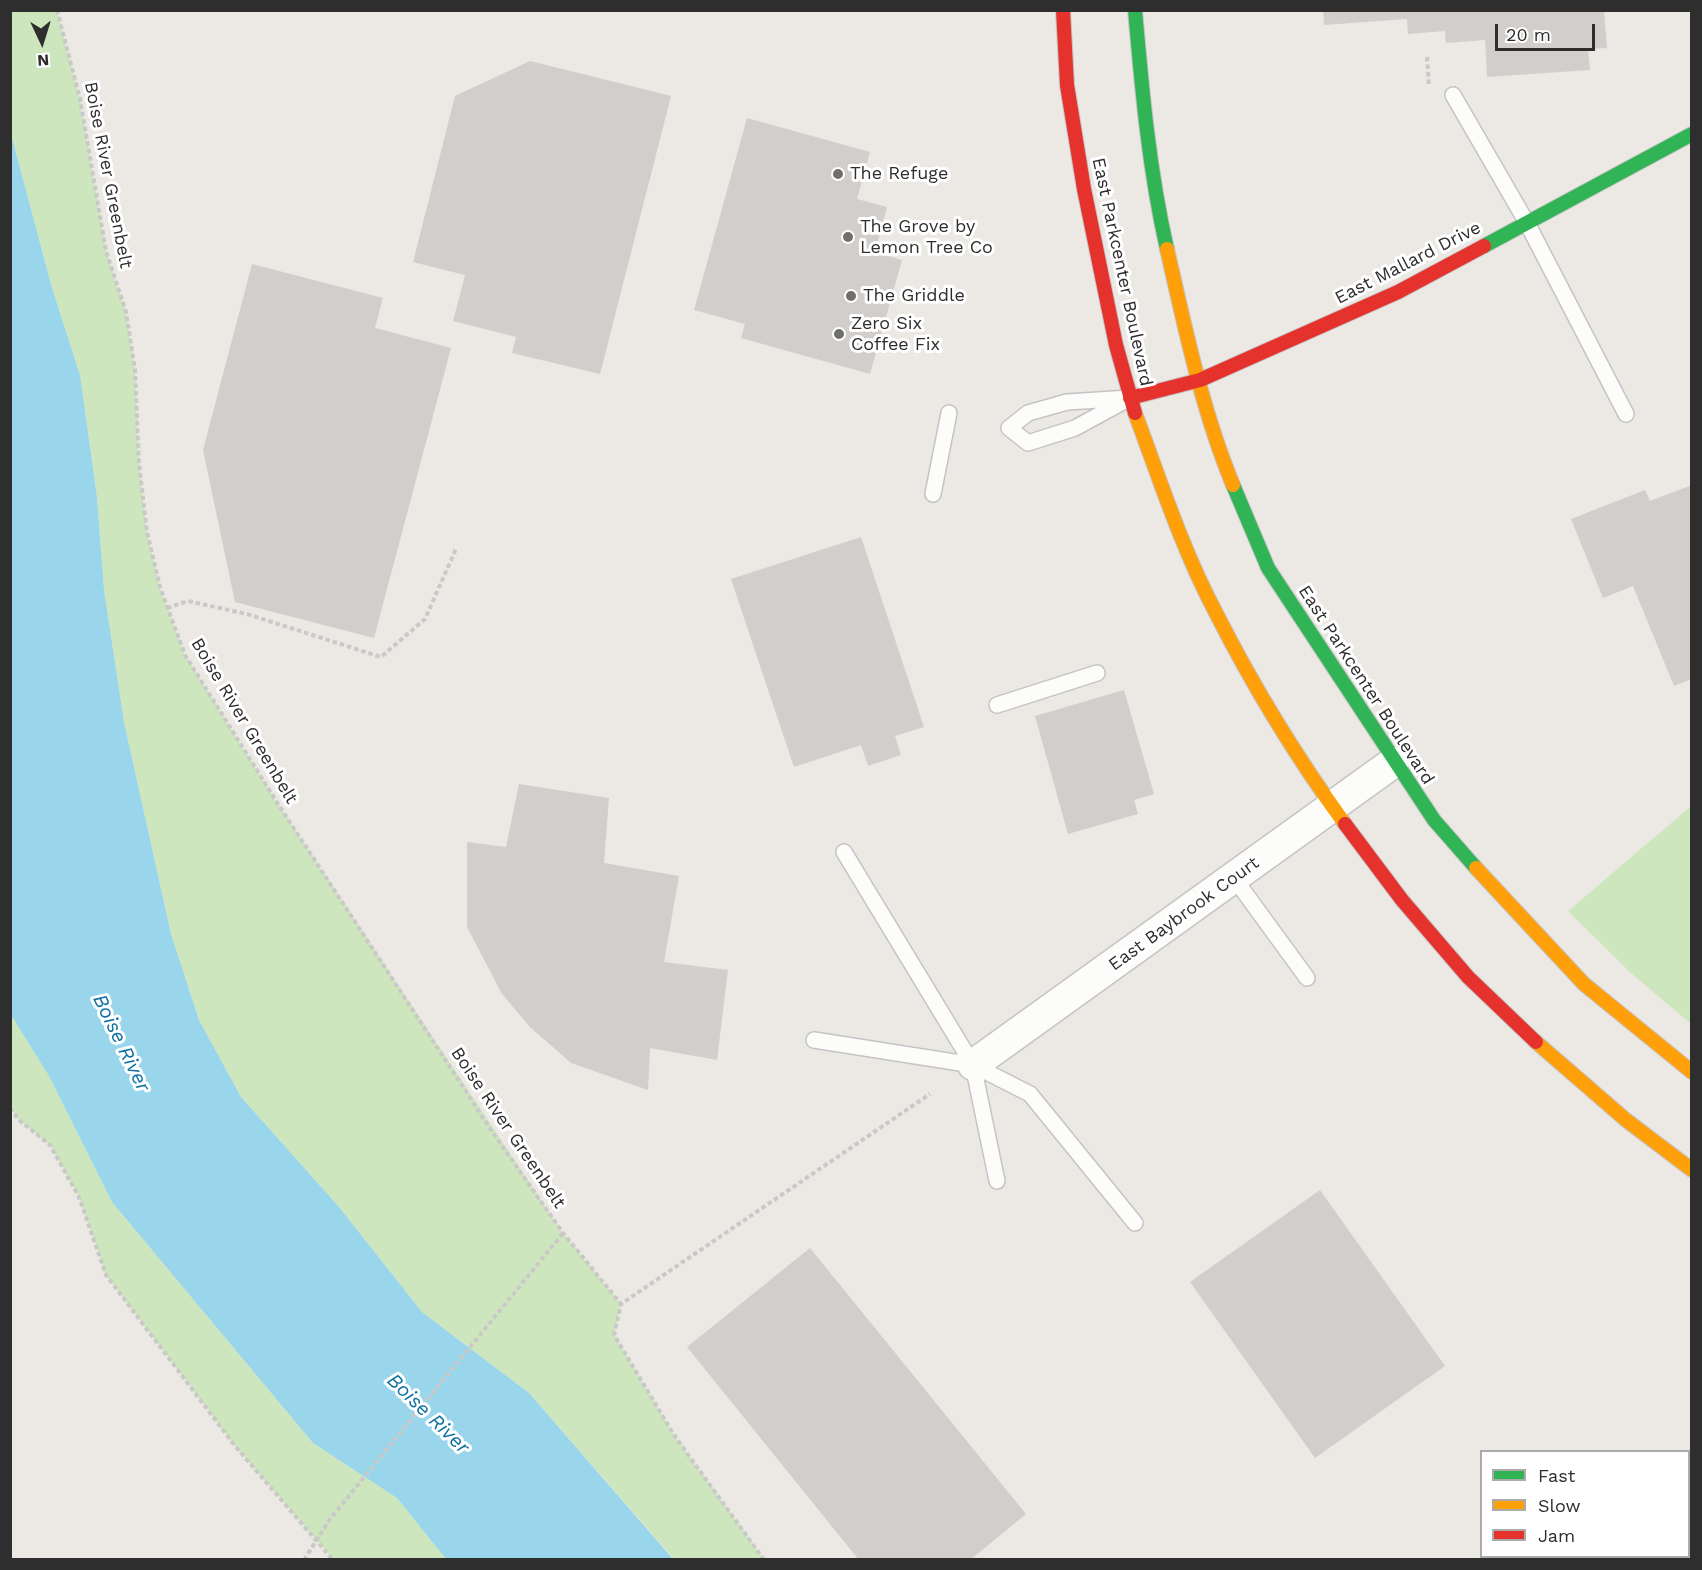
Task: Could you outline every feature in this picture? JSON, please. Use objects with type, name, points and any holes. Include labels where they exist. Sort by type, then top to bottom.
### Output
[{"type":"main road","name":"East Parkcenter Boulevard","points":[[1063,10],[1067,85],[1084,189],[1116,345],[1130,399],[1181,536],[1215,612],[1275,718],[1332,807],[1402,900],[1468,977],[1557,1062],[1626,1120],[1692,1170]]},
{"type":"main road","name":"East Parkcenter Boulevard","points":[[1135,10],[1144,110],[1158,209],[1218,448],[1268,568],[1434,820],[1555,956],[1584,984],[1692,1072]]},
{"type":"main road","name":"East Mallard Drive","points":[[1130,399],[1200,380],[1398,292],[1692,134]]},
{"type":"street","name":"East Baybrook Court","points":[[973,1065],[1394,762]]},
{"type":"lane","points":[[1453,95],[1527,223],[1626,414]]},
{"type":"lane","points":[[1130,399],[1075,428],[1029,443],[1009,428],[1028,413],[1066,402],[1130,399]]},
{"type":"lane","points":[[933,494],[950,413]]},
{"type":"lane","points":[[997,705],[1097,673]]},
{"type":"lane","points":[[844,852],[973,1065],[997,1181]]},
{"type":"lane","points":[[1234,878],[1307,978]]},
{"type":"lane","points":[[814,1040],[973,1065],[1030,1094],[1135,1223]]},
{"type":"path","name":"Boise River Greenbelt","points":[[57,10],[80,99],[106,251],[126,312],[135,369],[139,464],[147,532],[167,608],[185,655],[278,804],[493,1133],[563,1233],[621,1304]]},
{"type":"path","points":[[1427,57],[1430,96]]},
{"type":"path","points":[[167,608],[188,601],[247,614],[381,657],[424,619],[456,549]]},
{"type":"path","points":[[764,1560],[674,1435],[614,1335],[621,1304],[930,1094]]},
{"type":"path","points":[[10,1108],[19,1120],[50,1145],[79,1197],[106,1275],[235,1446],[333,1560]]},
{"type":"path","name":"Boise River Greenbelt","points":[[304,1560],[330,1519],[563,1233]]},
{"type":"green space","points":[[10,11],[57,11],[80,99],[106,251],[126,312],[135,369],[139,464],[147,532],[160,587],[185,655],[278,804],[563,1233],[621,1304],[614,1335],[674,1435],[764,1559],[674,1559],[529,1393],[422,1312],[339,1207],[241,1097],[199,1020],[171,934],[124,722],[104,590],[97,497],[80,375],[52,288],[11,134]]},
{"type":"green space","points":[[1691,806],[1691,1024],[1632,974],[1568,911]]},
{"type":"green space","points":[[11,1015],[49,1076],[112,1202],[313,1443],[397,1498],[446,1559],[333,1559],[235,1446],[106,1275],[79,1197],[50,1145],[19,1120],[11,1108]]},
{"type":"water","name":"Boise River","points":[[11,134],[52,288],[80,375],[97,497],[104,590],[124,722],[171,934],[199,1020],[241,1097],[339,1207],[422,1312],[529,1393],[673,1559],[446,1559],[397,1498],[313,1443],[112,1202],[49,1076],[11,1015]]},
{"type":"building","points":[[1323,10],[1604,10],[1607,48],[1588,49],[1590,70],[1487,77],[1485,40],[1446,43],[1445,31],[1408,34],[1407,19],[1324,25]]},
{"type":"building","points":[[530,61],[671,96],[600,374],[512,353],[516,337],[453,321],[465,275],[413,262],[455,96]]},
{"type":"building","points":[[747,118],[870,152],[857,199],[887,207],[875,252],[902,260],[870,374],[741,338],[745,324],[694,310]]},
{"type":"building","points":[[252,264],[383,298],[375,328],[451,348],[374,638],[235,602],[203,450]]},
{"type":"building","points":[[1692,485],[1692,679],[1674,686],[1633,586],[1603,598],[1571,519],[1645,490],[1650,501]]},
{"type":"building","points":[[861,537],[924,727],[895,736],[901,755],[868,766],[861,745],[794,767],[731,579]]},
{"type":"building","points":[[1124,690],[1154,794],[1134,800],[1138,814],[1068,834],[1035,716]]},
{"type":"building","points":[[519,784],[609,798],[604,863],[679,876],[664,962],[728,970],[717,1060],[650,1048],[648,1090],[571,1063],[530,1027],[502,994],[467,927],[467,842],[506,847]]},
{"type":"building","points":[[1320,1190],[1445,1366],[1315,1458],[1190,1282]]},
{"type":"building","points":[[810,1248],[1026,1514],[970,1560],[859,1560],[687,1347]]},
{"type":"traffic: fast","points":[[1135,10],[1151,160],[1167,249]]},
{"type":"traffic: fast","points":[[1484,246],[1692,134]]},
{"type":"traffic: fast","points":[[1233,485],[1268,568],[1434,820],[1476,868]]},
{"type":"traffic: slow","points":[[1167,249],[1203,398],[1233,485]]},
{"type":"traffic: slow","points":[[1135,413],[1182,539],[1216,613],[1276,721],[1345,824]]},
{"type":"traffic: slow","points":[[1476,868],[1584,984],[1692,1072]]},
{"type":"traffic: slow","points":[[1536,1042],[1626,1120],[1692,1170]]},
{"type":"traffic: jam","points":[[1063,10],[1067,85],[1084,189],[1116,345],[1135,413]]},
{"type":"traffic: jam","points":[[1130,398],[1200,380],[1398,292],[1484,246]]},
{"type":"traffic: jam","points":[[1345,824],[1402,900],[1468,977],[1536,1042]]},
{"type":"place","name":"The Refuge","points":[[838,174]]},
{"type":"place","name":"The Grove by Lemon Tree Co","points":[[848,237]]},
{"type":"place","name":"The Griddle","points":[[851,296]]},
{"type":"place","name":"Zero Six Coffee Fix","points":[[839,334]]}]
